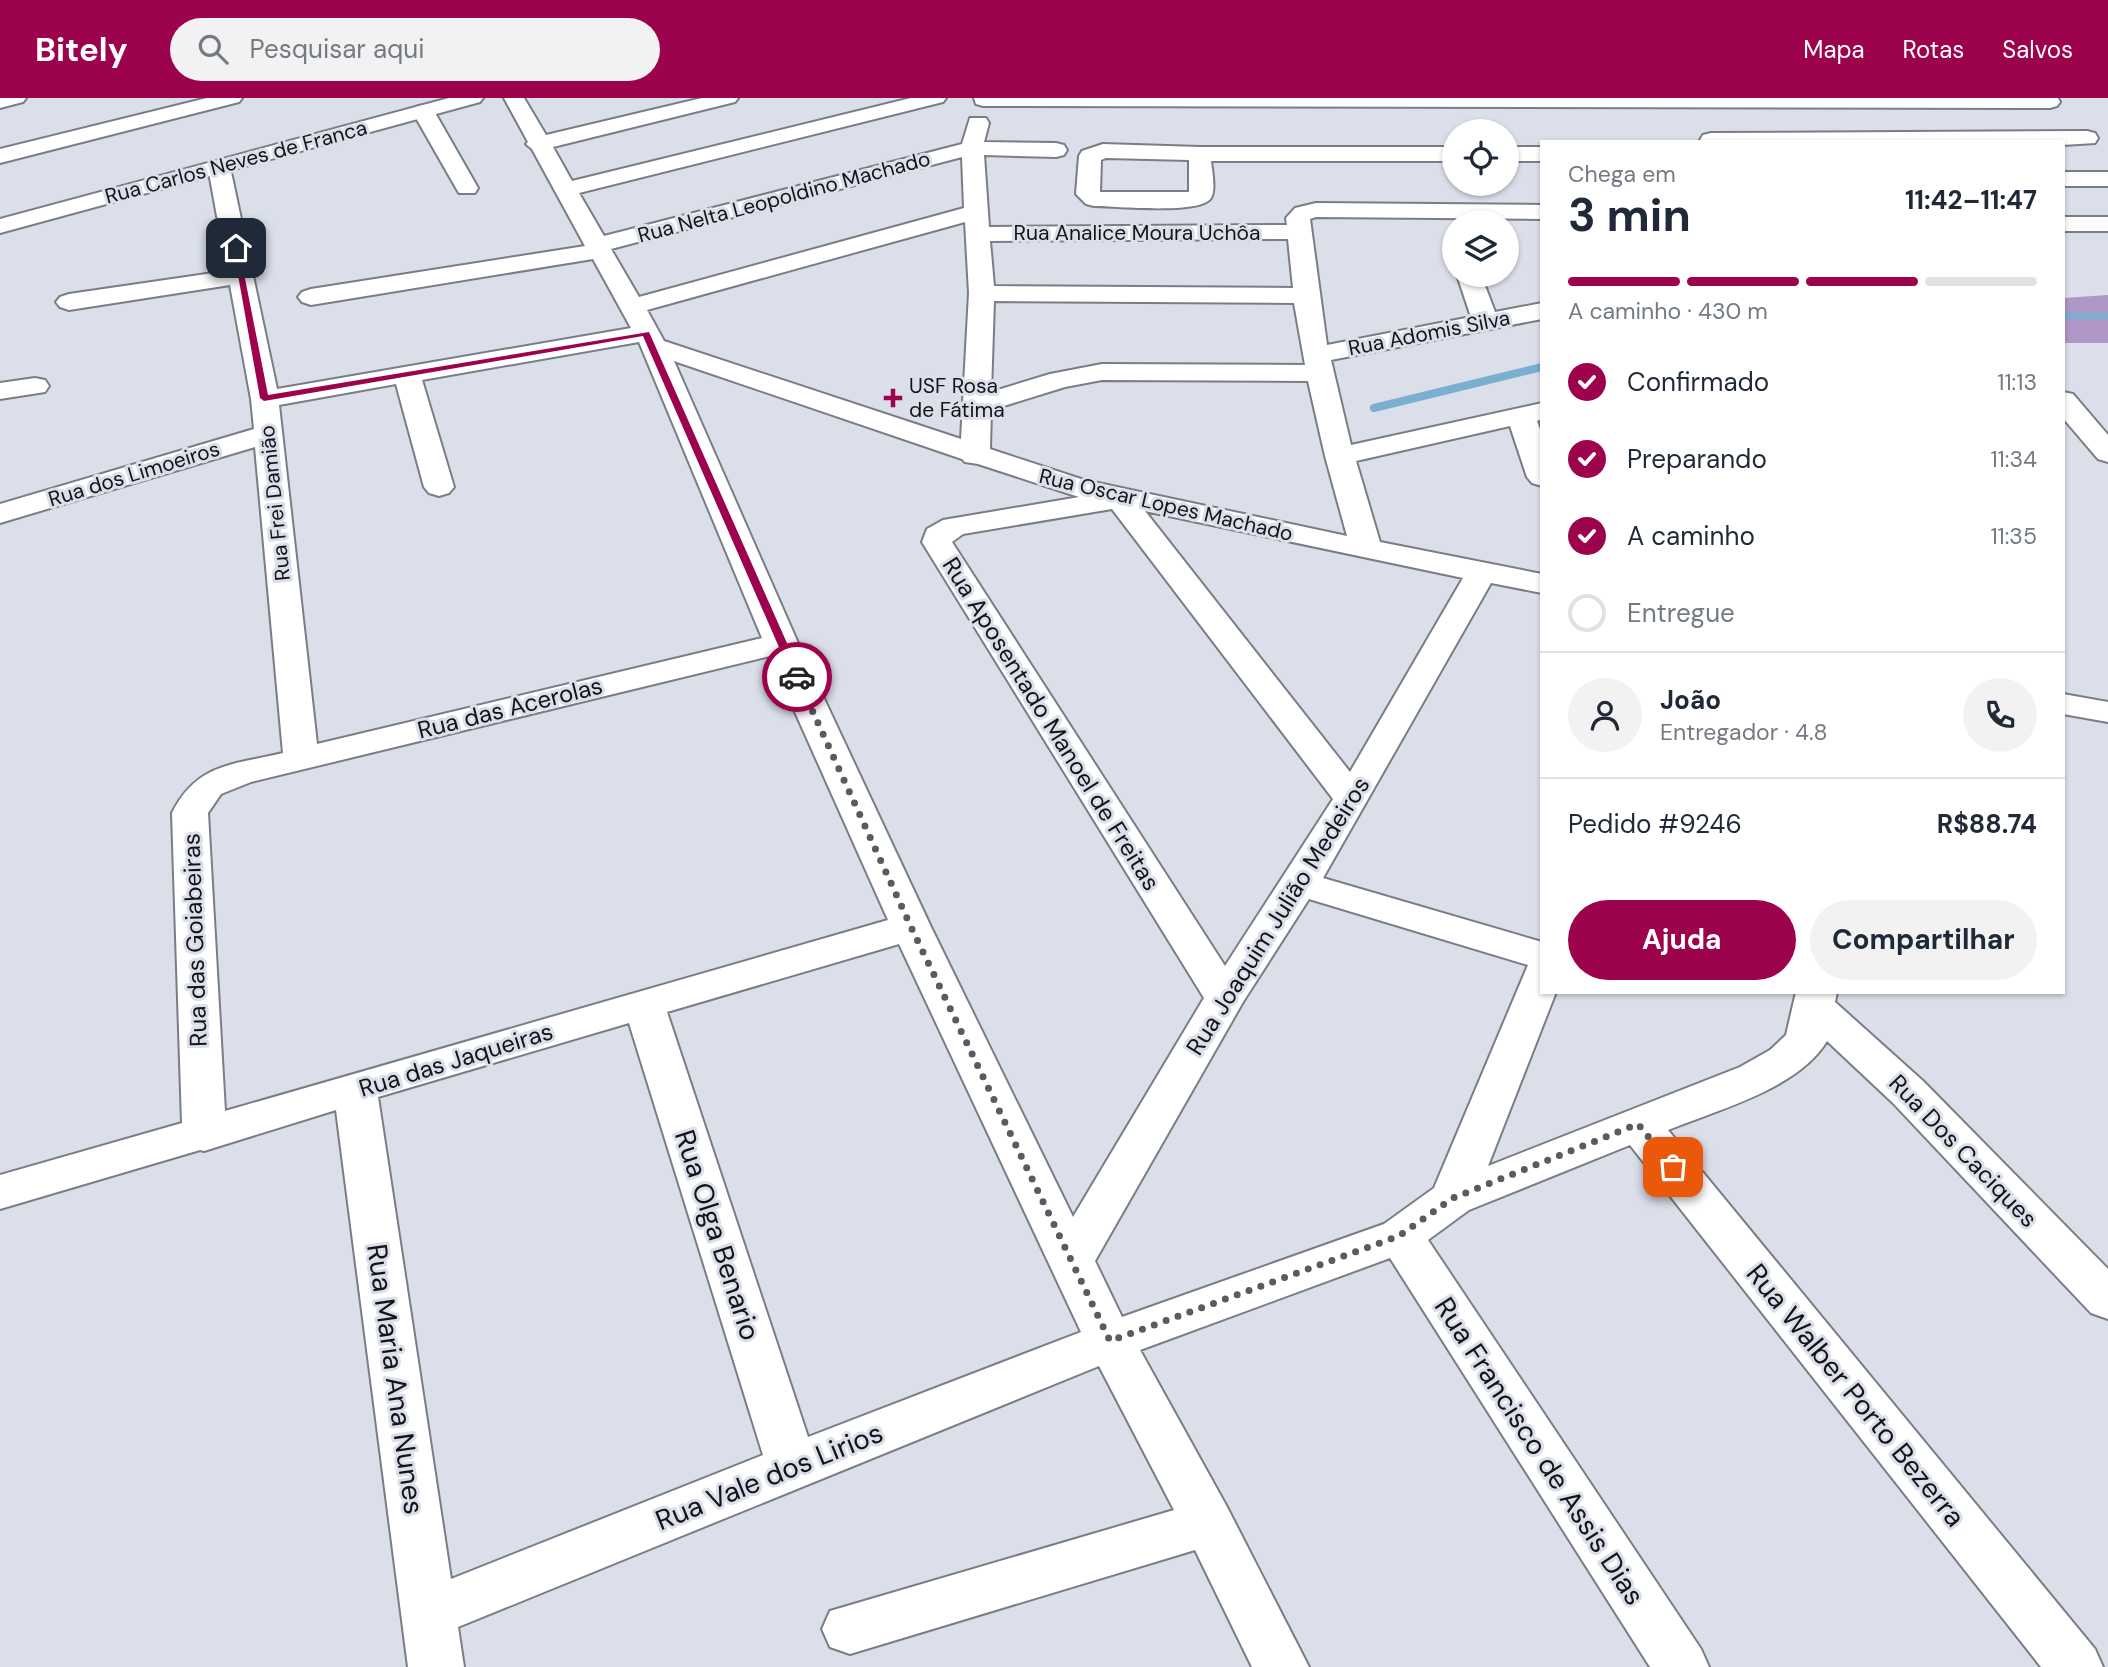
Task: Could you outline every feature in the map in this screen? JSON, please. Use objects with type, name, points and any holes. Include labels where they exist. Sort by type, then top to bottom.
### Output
[{"type":"street","points":[[0,102],[16,98]]},
{"type":"street","points":[[0,156],[232,98]]},
{"type":"street","name":"Rua Carlos Neves de Franca","points":[[0,226],[473,98]]},
{"type":"street","points":[[514,98],[537,144],[650,340],[781,643],[911,927],[1110,1341],[1208,1523],[1281,1667]]},
{"type":"street","points":[[537,144],[728,98]]},
{"type":"street","points":[[565,190],[936,98]]},
{"type":"street","points":[[975,456],[982,293],[972,148],[983,99],[2047,100],[2094,145],[2065,145]]},
{"type":"street","points":[[1685,100],[1710,140]]},
{"type":"street","points":[[423,111],[467,188]]},
{"type":"street","name":"Rua Nelta Leopoldino Machado","points":[[311,297],[598,248],[972,148],[1056,150]]},
{"type":"street","points":[[1200,154],[1201,196],[1198,198],[1187,201],[1101,201],[1089,197],[1090,156],[1097,152],[1442,154]]},
{"type":"street","points":[[1519,154],[1540,154]]},
{"type":"street","name":"Rua Frei Damião","points":[[219,167],[264,398],[301,758]]},
{"type":"street","points":[[2065,179],[2108,179]]},
{"type":"street","points":[[1367,550],[1339,456],[1318,364],[1305,296],[1298,232],[1299,215],[1316,210],[1442,212]]},
{"type":"street","points":[[1519,212],[1540,212]]},
{"type":"street","name":"Rua Analice Moura Uchôa","points":[[630,307],[976,223],[1298,232]]},
{"type":"street","points":[[2065,224],[2108,224]]},
{"type":"street","points":[[69,302],[241,276]]},
{"type":"street","points":[[1473,287],[1486,321]]},
{"type":"street","points":[[982,293],[1305,296]]},
{"type":"street","name":"Rua Adomis Silva","points":[[979,405],[1060,380],[1102,372],[1318,364],[1486,321],[1540,311]]},
{"type":"street","points":[[264,398],[650,340]]},
{"type":"street","name":"Rua Oscar Lopes Machado","points":[[650,340],[975,456],[1120,499],[1540,584]]},
{"type":"street","points":[[407,376],[439,486]]},
{"type":"street","points":[[0,391],[35,386]]},
{"type":"street","points":[[2065,402],[2108,453]]},
{"type":"street","points":[[1339,456],[1531,414],[1540,466]]},
{"type":"street","name":"Rua dos Limoeiros","points":[[0,514],[268,434]]},
{"type":"street","points":[[1120,499],[1352,799]]},
{"type":"street","name":"Rua Aposentado Manoel de Freitas","points":[[1120,499],[954,526],[938,536],[937,542],[1225,998]]},
{"type":"street","name":"Rua Joaquim Julião Medeiros","points":[[1072,1260],[1225,998],[1352,799],[1482,572]]},
{"type":"street","name":"Rua das Acerolas","points":[[239,774],[781,643]]},
{"type":"street","points":[[2065,681],[2084,708]]},
{"type":"street","name":"Rua das Goiabeiras","points":[[204,1135],[190,813],[200,792],[219,780],[239,774]]},
{"type":"street","points":[[1300,884],[1540,955]]},
{"type":"street","name":"Rua das Jaqueiras","points":[[0,1192],[204,1135],[911,927]]},
{"type":"street","points":[[1453,1198],[1540,980]]},
{"type":"street","name":"Rua Vale dos Lirios","points":[[429,1613],[1110,1341],[1399,1236],[1453,1198],[1755,1078],[1785,1060],[1806,1041],[1816,999]]},
{"type":"street","name":"Rua Dos Caciques","points":[[1816,999],[2108,1300]]},
{"type":"street","name":"Rua Olga Benario","points":[[644,1004],[792,1466]]},
{"type":"street","name":"Rua Maria Ana Nunes","points":[[355,1090],[436,1667]]},
{"type":"street","name":"Rua Walber Porto Bezerra","points":[[1638,1124],[2075,1667]]},
{"type":"street","name":"Rua Francisco de Assis Dias","points":[[1399,1236],[1681,1667]]},
{"type":"street","points":[[850,1629],[1208,1523]]},
{"type":"shaded area","points":[[2108,295],[2108,343],[2065,343],[2065,298]]},
{"type":"waterway","points":[[2065,316],[2108,316]]},
{"type":"waterway","points":[[1374,408],[1540,367]]},
{"type":"way so far","points":[[797,677],[911,927],[1110,1341],[1399,1236],[1453,1198],[1638,1124],[1673,1167]]},
{"type":"place","name":"USF Rosa de Fátima","points":[[893,398]]},
{"type":"route","points":[[236,248],[264,398],[407,376],[646,333],[654,346],[797,677]]}]
